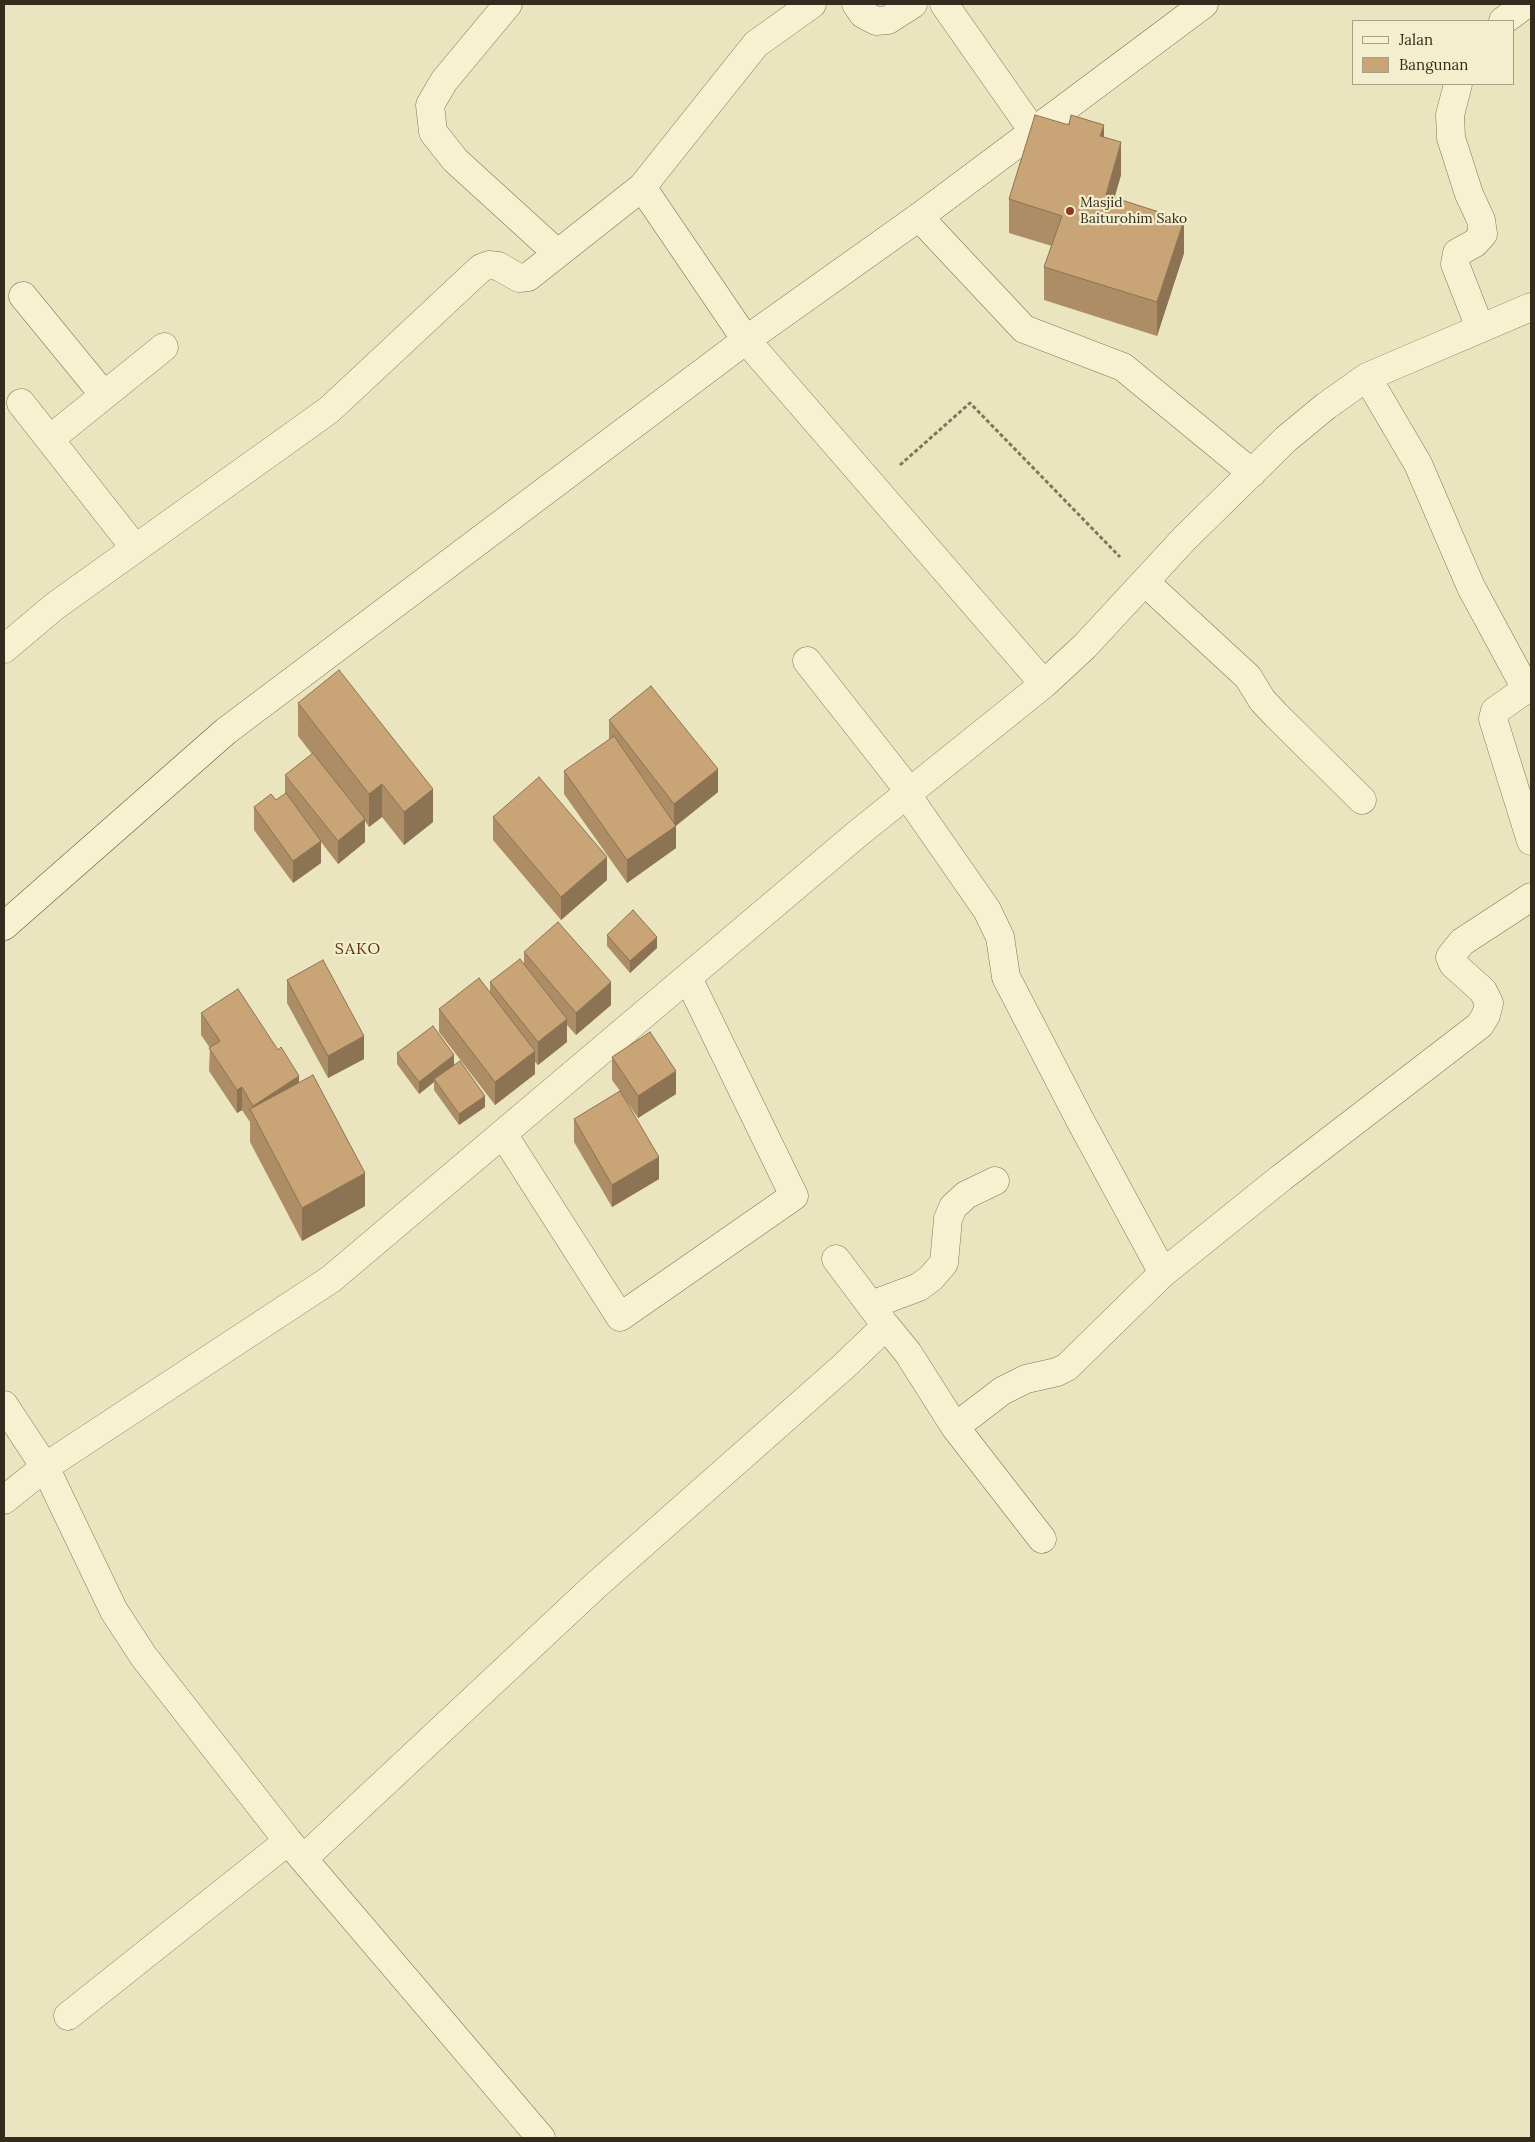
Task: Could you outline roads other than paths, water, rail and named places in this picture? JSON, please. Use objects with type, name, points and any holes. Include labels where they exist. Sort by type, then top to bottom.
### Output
[{"type":"street","points":[[508,4],[444,82],[430,105],[433,132],[455,160],[557,253]]},
{"type":"street","points":[[4,649],[55,606],[329,410],[481,268],[489,264],[498,266],[519,278],[528,277],[642,187],[756,44],[812,4]]},
{"type":"street","points":[[856,4],[863,14],[876,21],[888,20],[913,4]]},
{"type":"street","points":[[944,4],[1033,131]]},
{"type":"street","points":[[4,926],[226,731],[746,340],[919,217],[1204,4]]},
{"type":"street","points":[[1504,20],[1526,4]]},
{"type":"street","points":[[1458,85],[1450,115],[1451,138],[1469,194],[1481,220],[1482,234],[1475,243],[1457,253],[1454,264],[1480,328]]},
{"type":"street","points":[[642,187],[746,340],[1044,684]]},
{"type":"street","points":[[919,217],[1024,329],[1123,367],[1252,473]]},
{"type":"street","points":[[23,296],[104,395]]},
{"type":"street","points":[[4,1500],[45,1467],[330,1279],[848,842],[1044,684],[1085,646],[1186,538],[1286,439],[1326,406],[1367,378],[1531,306]]},
{"type":"street","points":[[50,439],[164,347]]},
{"type":"street","points":[[1367,378],[1418,464],[1471,587],[1524,685],[1522,692],[1496,711],[1493,719],[1531,841]]},
{"type":"street","points":[[21,402],[135,548]]},
{"type":"street","points":[[1145,582],[1248,677],[1262,700],[1362,800]]},
{"type":"street","points":[[807,661],[908,794],[978,895],[991,917],[1000,937],[1006,977],[1080,1120],[1163,1273]]},
{"type":"street","points":[[955,1427],[1002,1391],[1026,1379],[1057,1372],[1068,1367],[1163,1273],[1281,1178],[1480,1025],[1486,1015],[1489,1003],[1483,991],[1453,964],[1450,957],[1462,942],[1531,897]]},
{"type":"street","points":[[503,1134],[620,1317],[794,1196],[688,978]]},
{"type":"street","points":[[68,2016],[295,1850],[835,1373],[878,1316],[931,1278],[944,1263],[948,1218],[954,1207],[966,1195],[995,1181]]},
{"type":"street","points":[[836,1259],[908,1353],[955,1427],[1042,1539]]},
{"type":"street","points":[[4,1405],[45,1467],[114,1611],[144,1657],[295,1850],[542,2138]]},
{"type":"place","name":"Masjid Baiturohim Sako","points":[[1070,211]]},
{"type":"district","name":"SAKO","points":[[358,949]]}]
